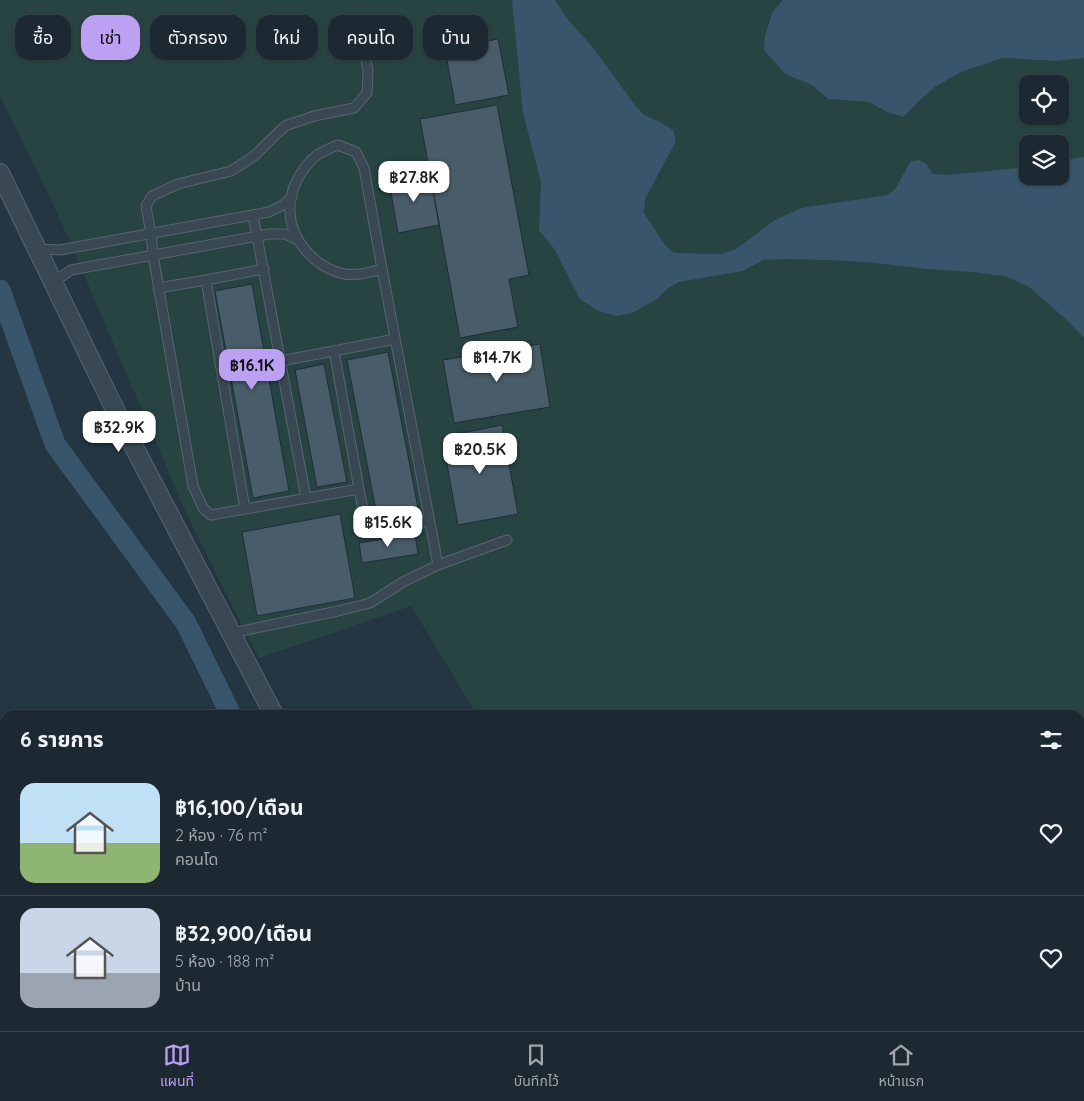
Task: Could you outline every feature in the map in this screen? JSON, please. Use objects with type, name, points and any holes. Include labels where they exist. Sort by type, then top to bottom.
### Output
[{"type":"street","points":[[0,173],[123,426],[271,710]]},
{"type":"lane","points":[[360,489],[211,515],[203,508],[193,486],[152,255],[151,234],[146,206],[152,196],[178,184],[231,171],[254,156],[285,126],[314,116],[354,108],[367,93],[368,72],[366,60]]},
{"type":"lane","points":[[382,269],[366,274],[344,274],[324,267],[307,253],[295,234],[290,212],[292,190],[302,170],[318,154],[338,145],[356,152],[364,168],[438,565]]},
{"type":"lane","points":[[37,249],[60,250],[269,212],[283,205],[292,196]]},
{"type":"lane","points":[[253,215],[306,498]]},
{"type":"lane","points":[[54,284],[71,270],[257,236],[285,234],[299,240]]},
{"type":"lane","points":[[158,288],[264,269]]},
{"type":"lane","points":[[206,280],[245,509]]},
{"type":"lane","points":[[280,361],[395,340]]},
{"type":"lane","points":[[334,351],[365,520],[373,528],[394,527],[429,520]]},
{"type":"lane","points":[[232,633],[370,603],[403,582],[438,565],[507,540]]},
{"type":"green space","points":[[0,0],[783,0],[773,11],[764,49],[785,74],[812,85],[828,99],[869,102],[887,112],[904,117],[935,87],[961,72],[1003,58],[1056,61],[1084,58],[1084,710],[474,710],[411,606],[259,658],[191,524],[57,212],[0,96]],"holes":[[[423,15],[488,15],[488,41],[498,39],[509,95],[455,105],[447,60],[423,60]],[[497,105],[528,275],[509,279],[518,328],[460,338],[439,225],[398,233],[389,181],[430,173],[421,119]],[[252,284],[253,497],[215,291]],[[540,344],[550,406],[454,423],[444,360]],[[347,360],[418,508],[377,516]],[[324,364],[347,482],[318,487],[295,370]],[[340,514],[257,616],[242,532]],[[415,534],[418,554],[362,563],[360,543]]]},
{"type":"water","points":[[512,0],[555,0],[569,21],[595,50],[634,104],[644,115],[673,130],[675,143],[645,199],[644,213],[666,246],[674,253],[722,254],[736,249],[775,220],[801,208],[888,195],[896,188],[910,162],[919,160],[926,164],[933,174],[947,175],[1019,168],[1019,185],[1069,185],[1069,160],[1084,157],[1084,338],[1068,321],[1028,286],[1004,276],[867,262],[763,260],[743,271],[679,282],[668,288],[657,299],[632,313],[617,316],[598,311],[580,299],[555,250],[539,230],[541,182],[523,113]]},
{"type":"water","points":[[783,0],[1084,0],[1084,58],[1056,61],[1003,58],[961,72],[935,87],[904,117],[887,112],[869,102],[828,99],[812,85],[785,74],[764,50],[765,36],[773,11]]},
{"type":"building","points":[[498,39],[509,95],[455,105],[447,60],[488,60],[488,41]]},
{"type":"building","points":[[497,105],[529,275],[509,279],[518,327],[460,338],[420,119]]},
{"type":"building","points":[[430,173],[439,225],[398,233],[389,181]]},
{"type":"building","points":[[252,284],[289,491],[253,498],[215,291]]},
{"type":"building","points":[[540,344],[550,407],[454,423],[443,360]]},
{"type":"building","points":[[388,352],[418,508],[377,516],[347,360]]},
{"type":"building","points":[[324,364],[347,482],[317,487],[295,370]]},
{"type":"building","points":[[502,425],[518,514],[458,525],[442,437]]},
{"type":"building","points":[[340,514],[355,598],[257,616],[242,532]]},
{"type":"building","points":[[415,534],[418,554],[362,563],[359,543]]},
{"type":"waterway","points":[[0,290],[55,444],[186,623],[229,710]]}]
